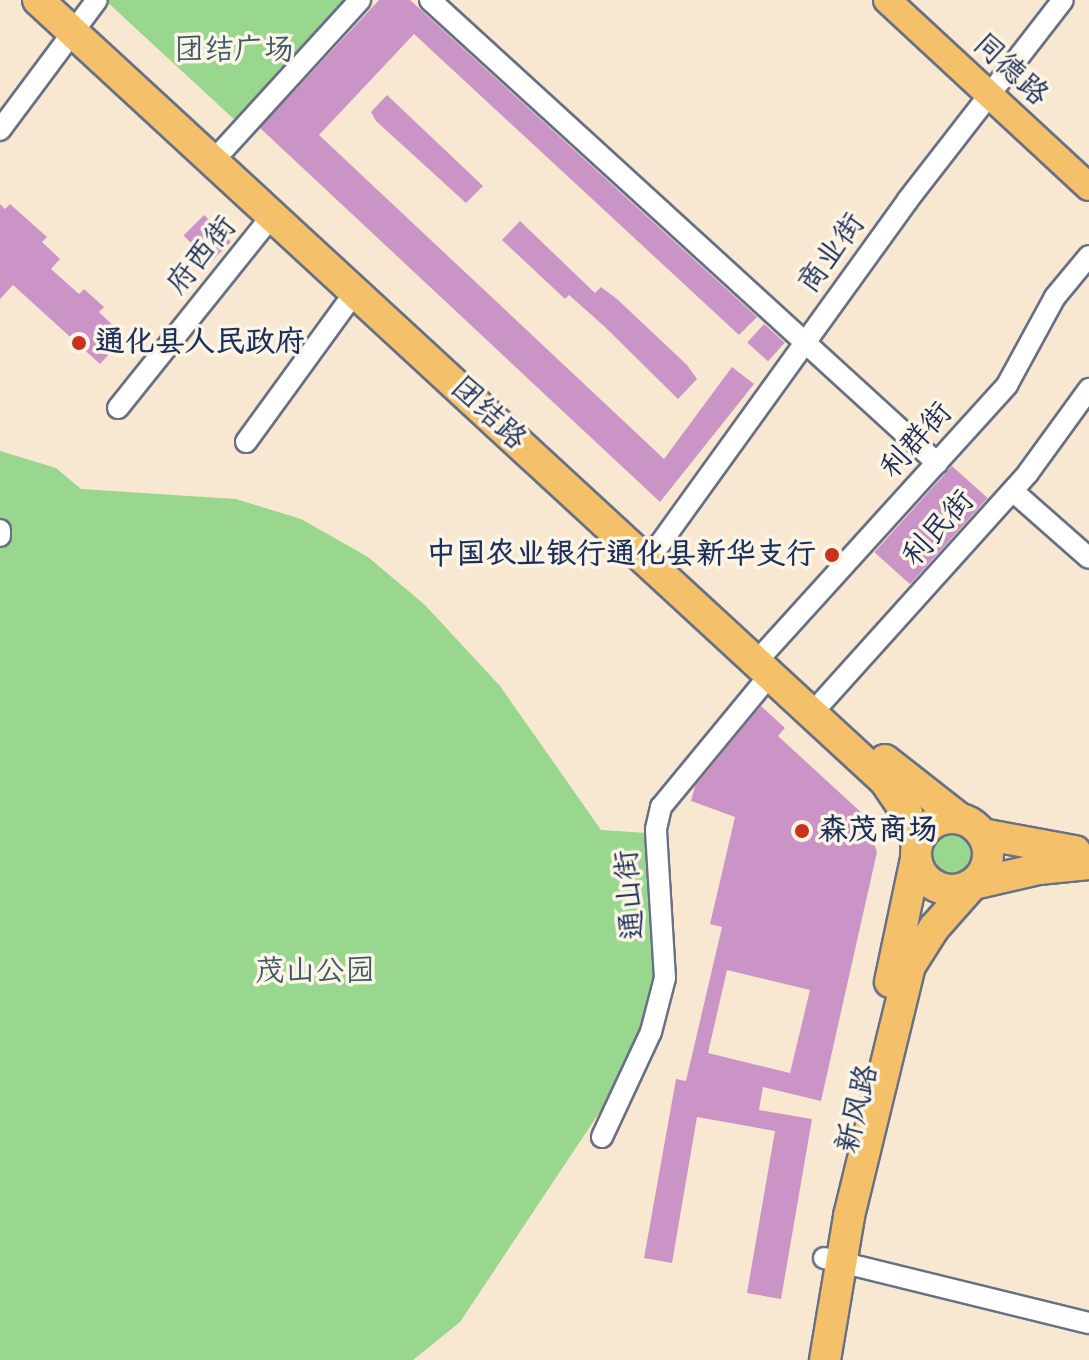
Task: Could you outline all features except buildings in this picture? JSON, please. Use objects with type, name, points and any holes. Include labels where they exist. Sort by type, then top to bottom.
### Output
[{"type":"highway","name":"团结路","points":[[38,0],[78,12],[657,548],[885,781],[907,814],[917,851]]},
{"type":"highway","name":"团结路","points":[[78,12],[272,216],[355,292],[769,662],[823,701],[909,782],[970,826]]},
{"type":"highway","points":[[1089,850],[1049,850],[970,826],[931,824],[917,851],[927,880],[941,889],[1039,869],[1089,864]]},
{"type":"highway","points":[[970,826],[988,861],[973,884]]},
{"type":"highway","name":"新风路","points":[[825,1360],[832,1260],[917,851]]},
{"type":"highway","name":"新风路","points":[[808,1360],[910,966],[934,928],[973,884]]},
{"type":"main road","name":"同德路","points":[[887,0],[1089,166]]},
{"type":"main road","name":"同德路","points":[[909,0],[1089,187]]},
{"type":"street","points":[[224,149],[360,0]]},
{"type":"street","points":[[430,0],[937,463]]},
{"type":"street","name":"商业街","points":[[657,548],[992,86],[1063,0]]},
{"type":"street","points":[[0,130],[78,12]]},
{"type":"street","name":"府西街","points":[[118,408],[272,216]]},
{"type":"street","name":"利群街","points":[[769,662],[1007,385],[1055,297],[1089,256]]},
{"type":"street","points":[[246,442],[355,292]]},
{"type":"street","name":"利民街","points":[[823,701],[1013,491],[1063,430],[1089,389]]},
{"type":"street","points":[[1013,491],[1089,558]]},
{"type":"street","name":"通山街","points":[[602,1137],[651,1032],[663,989],[667,956],[656,829],[661,807],[769,662]]},
{"type":"street","points":[[832,1260],[1089,1323]]},
{"type":"green space","name":"团结广场","points":[[105,0],[349,0],[237,122]]},
{"type":"green space","name":"茂山公园","points":[[0,451],[56,468],[81,489],[236,499],[301,519],[368,557],[425,605],[500,686],[601,830],[647,833],[655,983],[633,1062],[460,1322],[413,1360],[0,1360]]},
{"type":"green space","points":[[952,828],[970,835],[977,853],[970,871],[952,878],[934,871],[927,853],[934,835]]},
{"type":"place","name":"通化县人民政府","points":[[79,343]]},
{"type":"place","name":"中国农业银行通化县新华支行","points":[[832,555]]},
{"type":"place","name":"森茂商场","points":[[802,831]]}]
